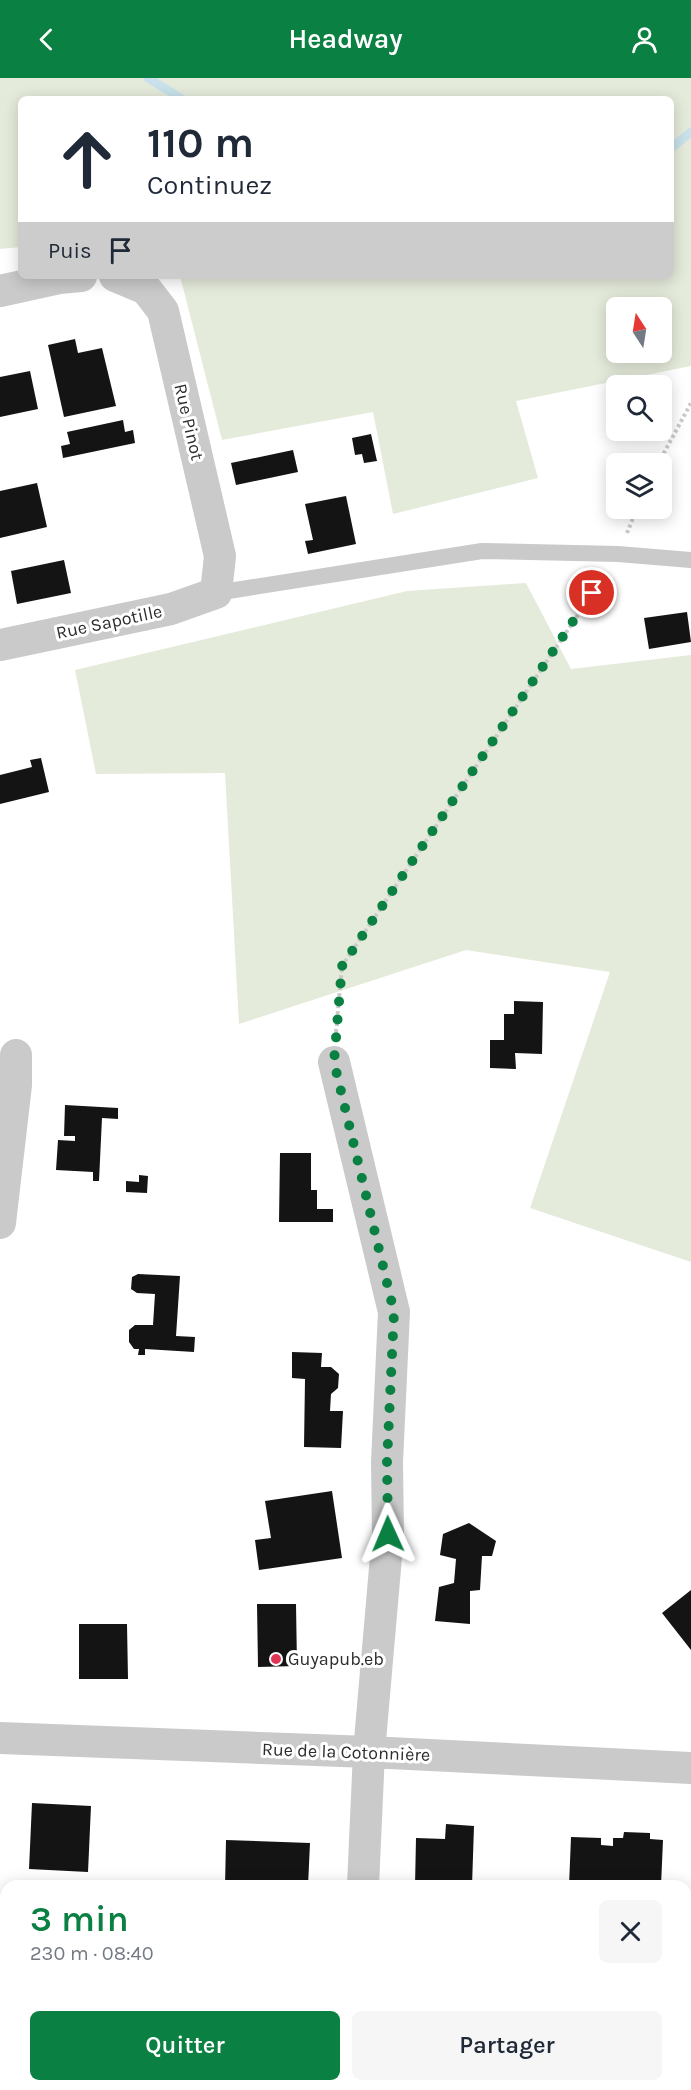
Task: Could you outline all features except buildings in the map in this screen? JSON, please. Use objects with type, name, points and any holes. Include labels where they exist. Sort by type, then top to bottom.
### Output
[{"type":"street","points":[[0,291],[54,279]]},
{"type":"street","name":"Rue Pinot","points":[[122,279],[146,289],[163,311],[220,556],[216,593]]},
{"type":"street","name":"Rue Sapotille","points":[[0,645],[171,609],[216,593]]},
{"type":"street","points":[[0,1223],[16,1085],[16,1055]]},
{"type":"street","points":[[334,1062],[394,1312],[387,1462],[388,1534],[369,1752],[363,1880]]},
{"type":"street","name":"Rue de la Cotonnière","points":[[0,1738],[369,1752],[691,1768]]},
{"type":"lane","points":[[216,593],[482,550],[618,554],[691,560]]},
{"type":"path","points":[[664,453],[691,403]]},
{"type":"path","points":[[334,1062],[342,966],[618,554],[632,519]]},
{"type":"green space","points":[[0,78],[691,78],[691,366],[646,375],[606,375],[606,383],[516,401],[538,478],[393,514],[373,412],[222,440],[181,279],[674,279],[674,96],[18,96],[18,247],[0,249]]},
{"type":"green space","points":[[526,583],[571,669],[691,655],[691,1262],[530,1208],[610,972],[466,950],[239,1024],[225,773],[96,774],[75,670],[407,591]]},
{"type":"waterway","points":[[148,78],[177,96]]},
{"type":"waterway","points":[[674,146],[691,132]]},
{"type":"place","name":"Guyapub.eb","points":[[276,1659]]},
{"type":"route","points":[[388,1534],[387,1462],[394,1312],[334,1062],[342,966],[592,593]]}]
